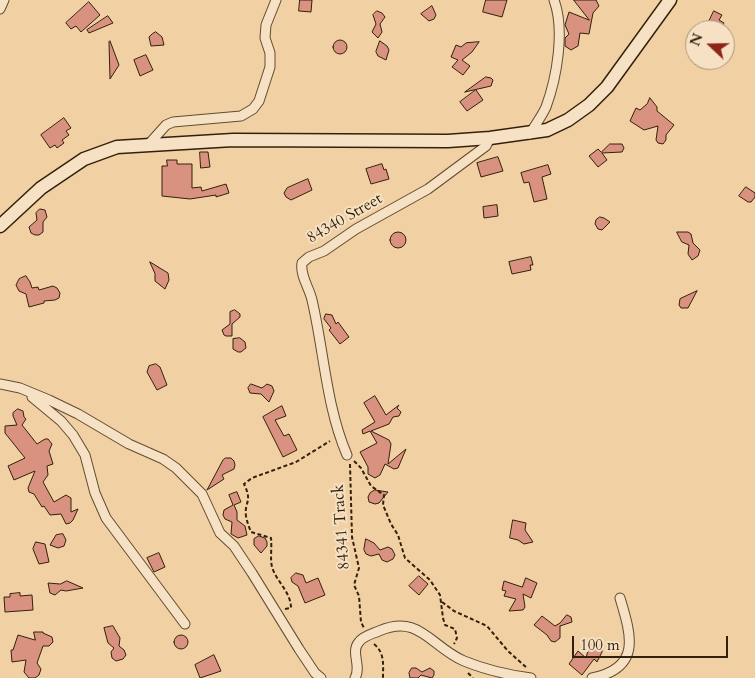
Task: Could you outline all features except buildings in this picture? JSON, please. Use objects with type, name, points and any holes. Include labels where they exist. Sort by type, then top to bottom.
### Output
[{"type":"street","points":[[0,9],[4,0]]},
{"type":"street","points":[[149,144],[166,125],[173,122],[233,117],[248,113],[253,109],[259,101],[270,67],[270,53],[265,38],[266,25],[276,0]]},
{"type":"street","points":[[530,134],[545,108],[554,71],[559,32],[558,12],[554,0]]},
{"type":"street","points":[[0,226],[41,188],[84,159],[117,147],[242,140],[448,141],[530,134],[547,130],[568,120],[589,105],[607,87],[670,0]]},
{"type":"street","name":"84340 Street","points":[[347,455],[335,423],[311,297],[302,275],[302,263],[309,257],[324,251],[356,229],[428,189],[486,146],[490,138]]},
{"type":"street","points":[[0,384],[20,388],[78,414],[129,444],[163,459],[176,468],[202,494],[220,533],[234,546],[299,649],[315,673],[321,678]]},
{"type":"street","points":[[20,388],[44,405],[62,421],[73,435],[85,455],[94,493],[106,518],[184,624]]},
{"type":"street","points":[[592,678],[611,674],[628,654],[630,641],[620,598]]},
{"type":"street","points":[[355,678],[358,669],[354,650],[362,639],[387,628],[404,625],[422,632],[454,656],[491,671],[530,674]]},
{"type":"path","points":[[276,612],[292,608],[292,604],[284,586],[272,567],[271,538],[251,532],[246,515],[249,500],[248,492],[244,484],[252,478],[300,460],[332,439]]},
{"type":"path","points":[[347,455],[361,468],[372,486],[384,495],[382,505],[398,535],[405,558],[430,580],[440,595],[442,618],[446,625],[455,629],[457,638],[452,648],[454,656],[473,678]]},
{"type":"path","name":"84341 Track","points":[[347,455],[350,465],[352,538],[360,568],[354,585],[359,596],[361,622],[371,642],[381,651],[384,662],[383,678]]},
{"type":"path","points":[[442,602],[454,611],[487,626],[530,674]]}]
